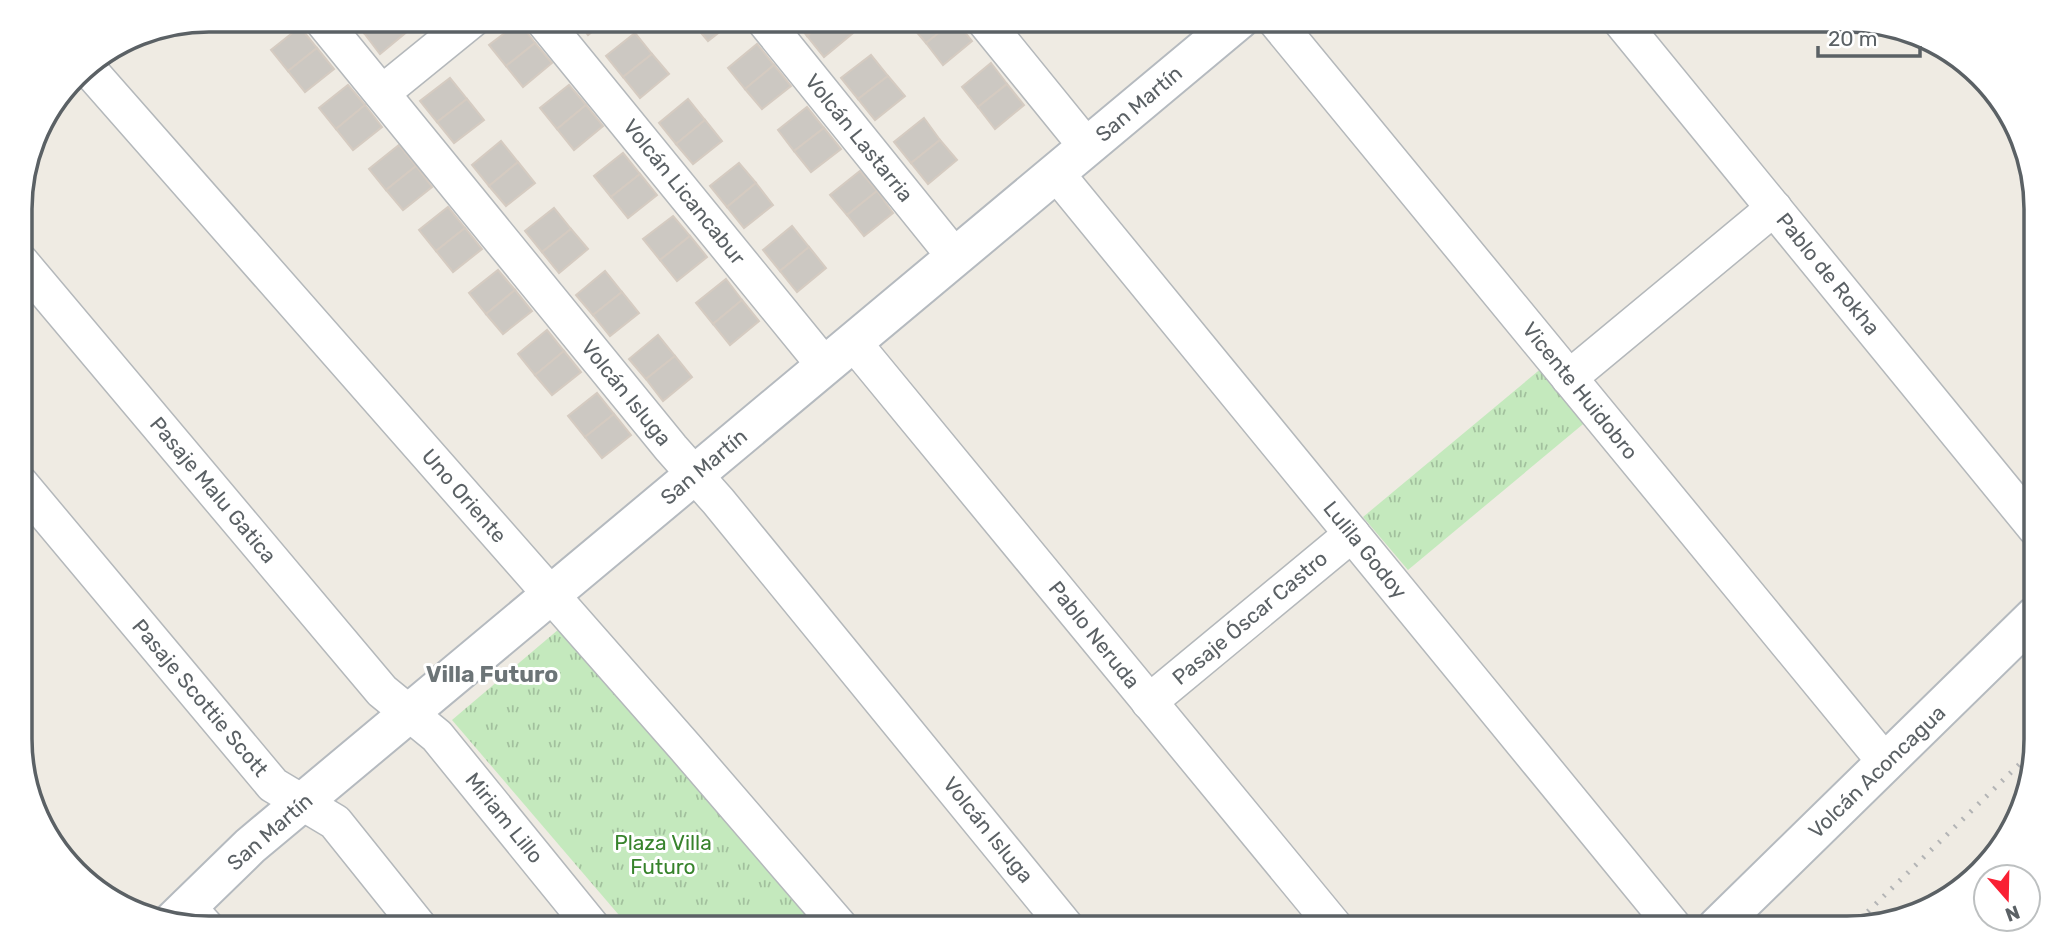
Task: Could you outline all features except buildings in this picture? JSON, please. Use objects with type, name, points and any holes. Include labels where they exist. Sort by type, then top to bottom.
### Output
[{"type":"street","name":"Volcán Isluga","points":[[332,32],[1057,915]]},
{"type":"street","points":[[382,93],[457,32]]},
{"type":"street","name":"Volcán Licancabur","points":[[554,32],[839,354]]},
{"type":"street","name":"Volcán Lastarria","points":[[773,32],[955,257]]},
{"type":"street","points":[[994,32],[1087,147]]},
{"type":"street","name":"San Martín","points":[[192,914],[250,846],[1087,147],[1212,32]]},
{"type":"street","name":"Vicente Huidobro","points":[[1285,32],[1886,763]]},
{"type":"street","name":"Pablo de Rokha","points":[[1630,32],[2024,514]]},
{"type":"street","name":"Uno Oriente","points":[[93,74],[830,916]]},
{"type":"street","name":"Lulila Godoy","points":[[1056,173],[1664,915]]},
{"type":"street","points":[[1569,378],[1774,208]]},
{"type":"street","name":"Pasaje Malu Gatica","points":[[32,275],[382,691],[410,714]]},
{"type":"street","name":"Pablo Neruda","points":[[839,354],[1149,702],[1325,915]]},
{"type":"street","name":"Pasaje Scottie Scott","points":[[32,497],[273,785],[335,822],[410,916]]},
{"type":"street","name":"Pasaje Óscar Castro","points":[[1149,702],[1352,534]]},
{"type":"street","name":"Volcán Aconcagua","points":[[1729,915],[2024,627]]},
{"type":"street","name":"Miriam Lillo","points":[[410,714],[438,736],[583,916]]},
{"type":"green space","points":[[1543,367],[1588,420],[1408,570],[1363,517]]},
{"type":"green space","name":"Plaza Villa Futuro","points":[[559,629],[814,916],[620,916],[452,720]]},
{"type":"railway","points":[[1865,914],[2023,761]]},
{"type":"district","name":"Villa Futuro","points":[[492,674]]}]
